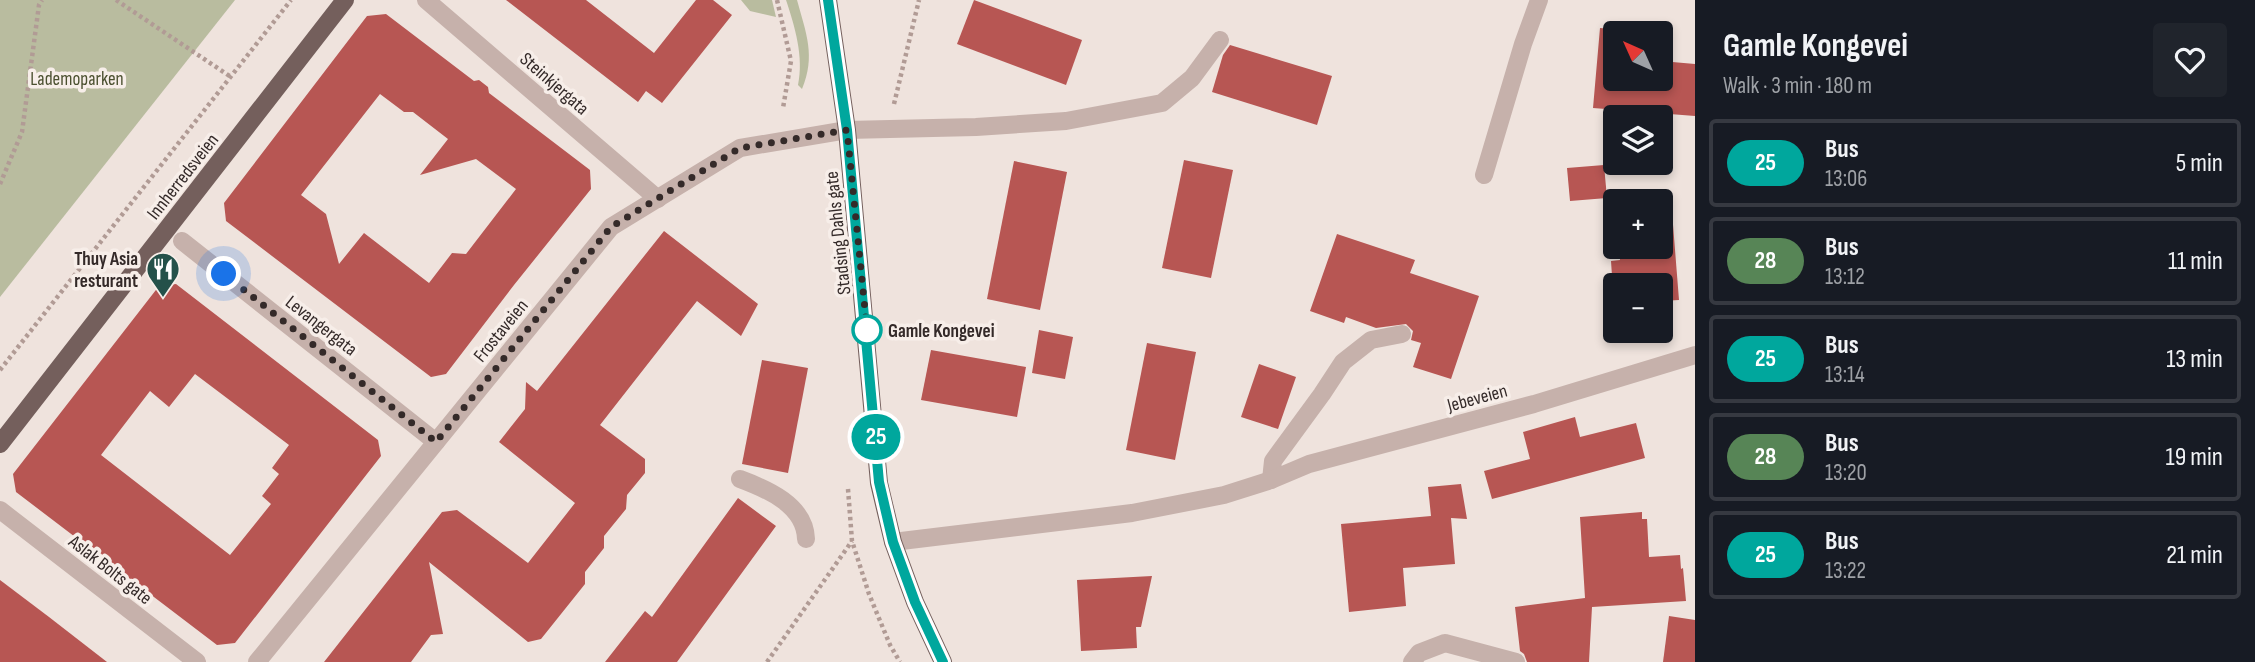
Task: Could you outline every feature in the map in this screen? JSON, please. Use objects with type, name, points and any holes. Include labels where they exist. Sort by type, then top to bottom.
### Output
[{"type":"main road","name":"Innherredsveien","points":[[0,444],[345,0]]},
{"type":"main road","name":"Stadsing Dahls gate","points":[[828,0],[847,130],[879,482],[893,542],[915,602],[943,662]]},
{"type":"street","name":"Steinkjergata","points":[[426,0],[658,199]]},
{"type":"street","points":[[1484,176],[1539,0]]},
{"type":"street","name":"Frostaveien","points":[[257,662],[611,227],[740,148],[847,130],[976,127],[1066,121],[1162,103],[1192,78],[1220,40]]},
{"type":"street","name":"Levangergata","points":[[182,241],[436,442]]},
{"type":"street","points":[[1271,481],[1273,461],[1343,362],[1371,340],[1402,334]]},
{"type":"street","name":"Jebeveien","points":[[893,542],[1132,513],[1224,495],[1271,481],[1309,464],[1534,404],[1695,355]]},
{"type":"street","points":[[740,479],[778,496],[798,515],[805,526],[806,539]]},
{"type":"street","name":"Aslak Bolts gate","points":[[0,510],[197,662]]},
{"type":"street","points":[[1412,662],[1419,653],[1445,643],[1516,662]]},
{"type":"path","points":[[0,184],[22,132],[31,53],[41,0]]},
{"type":"path","points":[[116,0],[232,77]]},
{"type":"path","points":[[0,370],[291,0]]},
{"type":"path","points":[[778,0],[791,61],[783,108]]},
{"type":"path","points":[[889,129],[919,0]]},
{"type":"path","points":[[848,489],[852,541],[869,594],[900,662]]},
{"type":"path","points":[[767,662],[852,541]]},
{"type":"green space","name":"Lademoparken","points":[[0,0],[235,0],[0,297]]},
{"type":"green space","points":[[741,0],[772,0],[776,17],[750,11]]},
{"type":"green space","points":[[786,0],[797,0],[808,44],[808,66],[802,89],[798,85],[798,42]]},
{"type":"building","points":[[506,0],[586,0],[654,53],[696,0],[713,0],[732,15],[662,103],[646,91],[638,102]]},
{"type":"building","points":[[974,0],[1082,40],[1066,85],[957,44]]},
{"type":"building","points":[[386,14],[474,81],[479,80],[488,87],[489,93],[590,170],[591,189],[446,374],[431,377],[226,221],[224,203],[367,16]],"holes":[[[380,94],[404,112],[413,112],[448,139],[420,175],[476,159],[516,189],[466,254],[452,253],[429,283],[364,233],[339,264],[326,214],[301,195]]]},
{"type":"building","points":[[1600,28],[1603,28],[1603,91],[1673,91],[1673,62],[1695,64],[1695,116],[1673,114],[1673,105],[1603,105],[1603,109],[1593,108]]},
{"type":"building","points":[[1230,45],[1332,76],[1317,125],[1212,92],[1223,55]]},
{"type":"building","points":[[1184,160],[1233,170],[1211,278],[1162,268]]},
{"type":"building","points":[[1014,161],[1067,172],[1040,310],[987,299]]},
{"type":"building","points":[[1603,165],[1606,189],[1603,189],[1603,198],[1570,201],[1567,168]]},
{"type":"building","points":[[1673,225],[1679,300],[1673,300],[1673,273],[1612,273],[1611,261],[1673,259]]},
{"type":"building","points":[[664,231],[758,304],[741,336],[697,301],[600,425],[645,459],[645,473],[627,495],[626,509],[604,536],[604,548],[585,572],[585,584],[541,639],[528,642],[429,562],[443,634],[431,635],[411,662],[324,662],[442,512],[457,510],[528,563],[575,503],[499,442],[525,409],[526,382],[537,391]]},
{"type":"building","points":[[1337,234],[1415,260],[1410,273],[1479,296],[1451,379],[1413,367],[1421,343],[1411,340],[1413,331],[1406,324],[1376,328],[1346,317],[1344,323],[1310,311]]},
{"type":"building","points":[[176,284],[378,440],[381,456],[235,643],[217,645],[16,492],[13,474],[159,286]],"holes":[[[195,374],[289,445],[272,468],[279,474],[262,496],[271,504],[230,555],[101,455],[150,391],[169,407]]]},
{"type":"building","points":[[1039,330],[1073,337],[1065,379],[1032,373]]},
{"type":"building","points":[[1147,343],[1196,352],[1175,460],[1126,450]]},
{"type":"building","points":[[931,350],[1026,367],[1017,417],[921,400]]},
{"type":"building","points":[[762,360],[808,368],[788,473],[742,464]]},
{"type":"building","points":[[1259,364],[1296,377],[1278,429],[1241,417]]},
{"type":"building","points":[[1575,417],[1580,437],[1636,423],[1645,458],[1492,499],[1484,471],[1530,459],[1523,432]]},
{"type":"building","points":[[1461,484],[1467,519],[1451,518],[1455,564],[1403,568],[1406,606],[1349,612],[1341,524],[1431,516],[1428,487]]},
{"type":"building","points":[[738,498],[776,526],[677,662],[605,662],[645,611],[652,617]]},
{"type":"building","points":[[1642,512],[1642,519],[1647,519],[1649,557],[1680,555],[1686,601],[1592,607],[1589,662],[1527,662],[1520,651],[1515,607],[1585,598],[1580,517]]},
{"type":"building","points":[[1152,576],[1141,627],[1136,627],[1137,648],[1081,651],[1077,580]]},
{"type":"building","points":[[0,580],[49,617],[107,662],[0,662]]},
{"type":"building","points":[[1669,616],[1695,620],[1695,662],[1663,662]]},
{"type":"bus line","name":"25","points":[[828,0],[847,130],[879,482],[893,542],[915,602],[943,662]]},
{"type":"place","name":"Thuy Asia resturant","points":[[163,299]]},
{"type":"place","name":"Gamle Kongevei","points":[[867,330]]},
{"type":"route","points":[[224,274],[436,442],[611,227],[740,148],[847,130],[867,330]]}]
